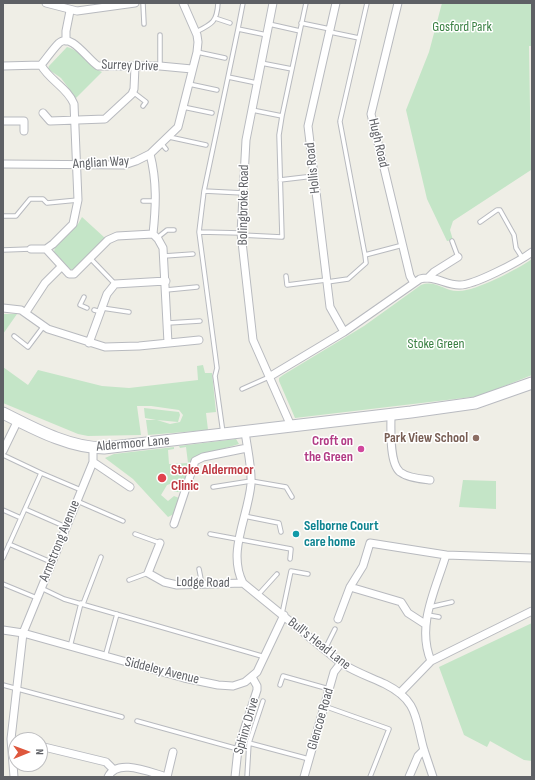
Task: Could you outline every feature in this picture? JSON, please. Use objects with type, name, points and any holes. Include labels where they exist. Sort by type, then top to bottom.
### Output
[{"type":"street","points":[[46,3],[70,11],[83,11],[135,3]]},
{"type":"street","name":"Anglian Way","points":[[3,164],[124,164],[136,161],[163,146],[168,137],[178,127],[197,52],[196,32],[183,3]]},
{"type":"street","name":"Bolingbroke Road","points":[[273,3],[246,140],[241,234],[253,340],[291,426]]},
{"type":"street","name":"Hollis Road","points":[[336,3],[308,126],[330,307],[344,332]]},
{"type":"street","name":"Hugh Road","points":[[398,3],[371,114],[410,276],[414,282]]},
{"type":"street","points":[[3,66],[41,65],[60,42],[66,40],[66,31],[70,11]]},
{"type":"street","name":"Surrey Drive","points":[[66,40],[73,42],[98,66],[160,66],[192,69]]},
{"type":"street","points":[[31,249],[46,249],[73,224],[78,200],[76,120],[73,99],[44,71],[41,65]]},
{"type":"street","points":[[43,113],[50,121],[105,119],[133,92],[135,66]]},
{"type":"street","points":[[3,121],[24,121],[24,131]]},
{"type":"street","points":[[150,154],[155,173],[155,236],[163,248],[164,256],[168,343]]},
{"type":"street","points":[[46,249],[61,267],[69,274],[74,274],[108,240],[117,236],[155,236]]},
{"type":"street","points":[[270,377],[344,332],[414,282],[428,278],[463,285],[510,267],[532,252]]},
{"type":"street","points":[[428,278],[434,272],[458,257]]},
{"type":"street","points":[[26,312],[45,283],[61,267]]},
{"type":"street","points":[[89,343],[99,310],[107,294],[115,284],[166,281]]},
{"type":"street","points":[[3,308],[21,310],[26,312],[33,320],[43,327],[89,343],[112,348],[199,340]]},
{"type":"street","points":[[245,431],[479,402],[532,383]]},
{"type":"street","name":"Aldermoor Lane","points":[[3,413],[72,443],[93,448],[245,431]]},
{"type":"street","points":[[390,414],[393,457],[397,468],[407,475],[430,480]]},
{"type":"street","points":[[3,451],[18,420]]},
{"type":"street","name":"Bull's Head Lane","points":[[245,431],[251,481],[236,561],[239,575],[243,583],[257,596],[283,615],[341,663],[355,672],[385,684],[400,693]]},
{"type":"street","name":"Armstrong Avenue","points":[[14,732],[17,688],[23,633],[93,462],[93,448]]},
{"type":"street","points":[[174,524],[195,461],[247,448]]},
{"type":"street","points":[[93,462],[130,487]]},
{"type":"street","points":[[148,573],[160,543]]},
{"type":"street","points":[[338,619],[350,587],[363,566],[370,544],[446,555],[532,558]]},
{"type":"street","points":[[431,661],[425,642],[425,624],[446,555]]},
{"type":"street","name":"Lodge Road","points":[[148,573],[164,582],[177,584],[243,583]]},
{"type":"street","points":[[350,587],[401,602],[408,614],[425,624]]},
{"type":"street","points":[[433,777],[424,750],[414,710],[400,693],[431,661],[532,611]]},
{"type":"street","points":[[252,677],[257,672],[283,615]]},
{"type":"street","name":"Siddeley Avenue","points":[[3,630],[23,633],[105,657],[218,686],[239,684],[252,677]]},
{"type":"street","name":"Glencoe Road","points":[[304,777],[334,672],[341,663]]},
{"type":"street","name":"Sphinx Drive","points":[[235,777],[238,749],[257,690],[252,677]]},
{"type":"street","points":[[48,748],[106,762],[113,769]]},
{"type":"street","points":[[409,777],[418,756],[424,750]]},
{"type":"street","points":[[108,777],[113,769],[126,767],[167,777],[173,752]]},
{"type":"lane","points":[[143,3],[144,24]]},
{"type":"lane","points":[[196,32],[213,22],[218,3]]},
{"type":"lane","points":[[223,434],[215,376],[217,368],[199,232],[204,191],[243,3]]},
{"type":"lane","points":[[199,232],[282,237],[278,135],[306,3]]},
{"type":"lane","points":[[286,276],[287,285],[348,279],[366,262],[340,121],[367,3]]},
{"type":"lane","points":[[215,18],[230,23]]},
{"type":"lane","points":[[301,23],[359,38]]},
{"type":"lane","points":[[269,24],[300,31]]},
{"type":"lane","points":[[238,29],[267,35]]},
{"type":"lane","points":[[160,35],[160,66]]},
{"type":"lane","points":[[197,52],[225,58]]},
{"type":"lane","points":[[261,63],[292,69]]},
{"type":"lane","points":[[228,77],[257,83]]},
{"type":"lane","points":[[188,84],[217,90]]},
{"type":"lane","points":[[133,92],[146,102],[144,106]]},
{"type":"lane","points":[[183,107],[212,113]]},
{"type":"lane","points":[[252,110],[282,116]]},
{"type":"lane","points":[[168,137],[206,145]]},
{"type":"lane","points":[[280,180],[314,176]]},
{"type":"lane","points":[[204,191],[243,193]]},
{"type":"lane","points":[[3,216],[16,216],[30,199],[43,199],[47,203],[78,200]]},
{"type":"lane","points":[[143,201],[156,200]]},
{"type":"lane","points":[[480,222],[497,210],[500,210],[514,235],[516,248],[523,259]]},
{"type":"lane","points":[[155,236],[167,230],[174,230]]},
{"type":"lane","points":[[452,241],[458,257]]},
{"type":"lane","points":[[365,255],[403,245]]},
{"type":"lane","points":[[3,250],[31,249]]},
{"type":"lane","points":[[164,256],[193,254]]},
{"type":"lane","points":[[90,258],[115,284]]},
{"type":"lane","points":[[166,290],[197,287]]},
{"type":"lane","points":[[84,297],[80,305],[87,308]]},
{"type":"lane","points":[[99,310],[129,312]]},
{"type":"lane","points":[[168,323],[200,322]]},
{"type":"lane","points":[[14,336],[28,347],[43,327]]},
{"type":"lane","points":[[242,389],[270,377]]},
{"type":"lane","points":[[3,455],[81,490]]},
{"type":"lane","points":[[3,558],[4,552],[41,473]]},
{"type":"lane","points":[[212,487],[251,481],[286,487],[292,497]]},
{"type":"lane","points":[[77,501],[123,521]]},
{"type":"lane","points":[[25,509],[66,527]]},
{"type":"lane","points":[[3,510],[21,518]]},
{"type":"lane","points":[[244,516],[279,523],[281,532]]},
{"type":"lane","points":[[135,534],[160,543]]},
{"type":"lane","points":[[210,534],[291,549],[290,559]]},
{"type":"lane","points":[[9,544],[51,562]]},
{"type":"lane","points":[[70,646],[82,604],[101,556]]},
{"type":"lane","points":[[199,569],[202,584]]},
{"type":"lane","points":[[283,615],[291,571],[308,574]]},
{"type":"lane","points":[[129,580],[148,573]]},
{"type":"lane","points":[[257,596],[277,574]]},
{"type":"lane","points":[[3,584],[37,598]]},
{"type":"lane","points":[[41,588],[64,599],[264,657]]},
{"type":"lane","points":[[428,611],[452,602]]},
{"type":"lane","points":[[428,611],[439,617]]},
{"type":"lane","points":[[105,657],[117,614]]},
{"type":"lane","points":[[325,649],[335,629]]},
{"type":"lane","points":[[280,685],[283,676],[329,689]]},
{"type":"lane","points":[[3,685],[122,717]]},
{"type":"lane","points":[[247,777],[249,742],[263,701]]},
{"type":"lane","points":[[324,706],[390,729],[370,777]]},
{"type":"lane","points":[[136,721],[238,749]]},
{"type":"lane","points":[[249,742],[309,759]]},
{"type":"green space","name":"Gosford Park","points":[[442,3],[532,3],[532,46],[529,46],[531,170],[453,221],[450,230],[453,240],[447,241],[427,199],[406,110],[429,52]]},
{"type":"green space","points":[[67,47],[76,51],[102,72],[76,98],[61,78],[48,69],[49,66]]},
{"type":"green space","points":[[82,217],[105,238],[74,269],[71,270],[54,252],[55,247],[78,224]]},
{"type":"green space","name":"Stoke Green","points":[[532,259],[532,375],[482,395],[472,397],[295,418],[279,381],[279,378],[283,375],[364,326],[421,285],[431,284],[454,291],[466,290],[497,279]]},
{"type":"green space","points":[[3,314],[17,314],[3,334]]},
{"type":"green space","points":[[203,365],[205,373],[212,373],[216,412],[206,413],[208,430],[148,435],[146,420],[156,420],[145,418],[144,408],[179,412],[180,415],[178,422],[157,420],[170,424],[180,422],[183,415],[179,410],[151,406],[137,406],[141,435],[88,436],[78,434],[3,403],[3,367],[28,385],[38,370],[102,386],[129,388],[198,380],[197,366]]},
{"type":"green space","points":[[236,439],[239,444],[192,458],[180,492],[174,492],[170,484],[167,485],[161,495],[168,501],[174,496],[179,498],[174,514],[168,517],[133,479],[105,458],[114,454],[174,447],[174,449],[168,450],[169,464],[188,463],[186,447],[180,448],[179,446]]},
{"type":"green space","points":[[463,480],[496,481],[496,509],[459,507]]},
{"type":"green space","points":[[532,623],[532,761],[524,760],[490,741],[487,747],[464,735],[439,667]]},
{"type":"place","name":"Park View School","points":[[476,438]]},
{"type":"place","name":"Croft on the Green","points":[[361,449]]},
{"type":"place","name":"Stoke Aldermoor Clinic","points":[[162,478]]},
{"type":"place","name":"Selborne Court care home","points":[[296,534]]}]
